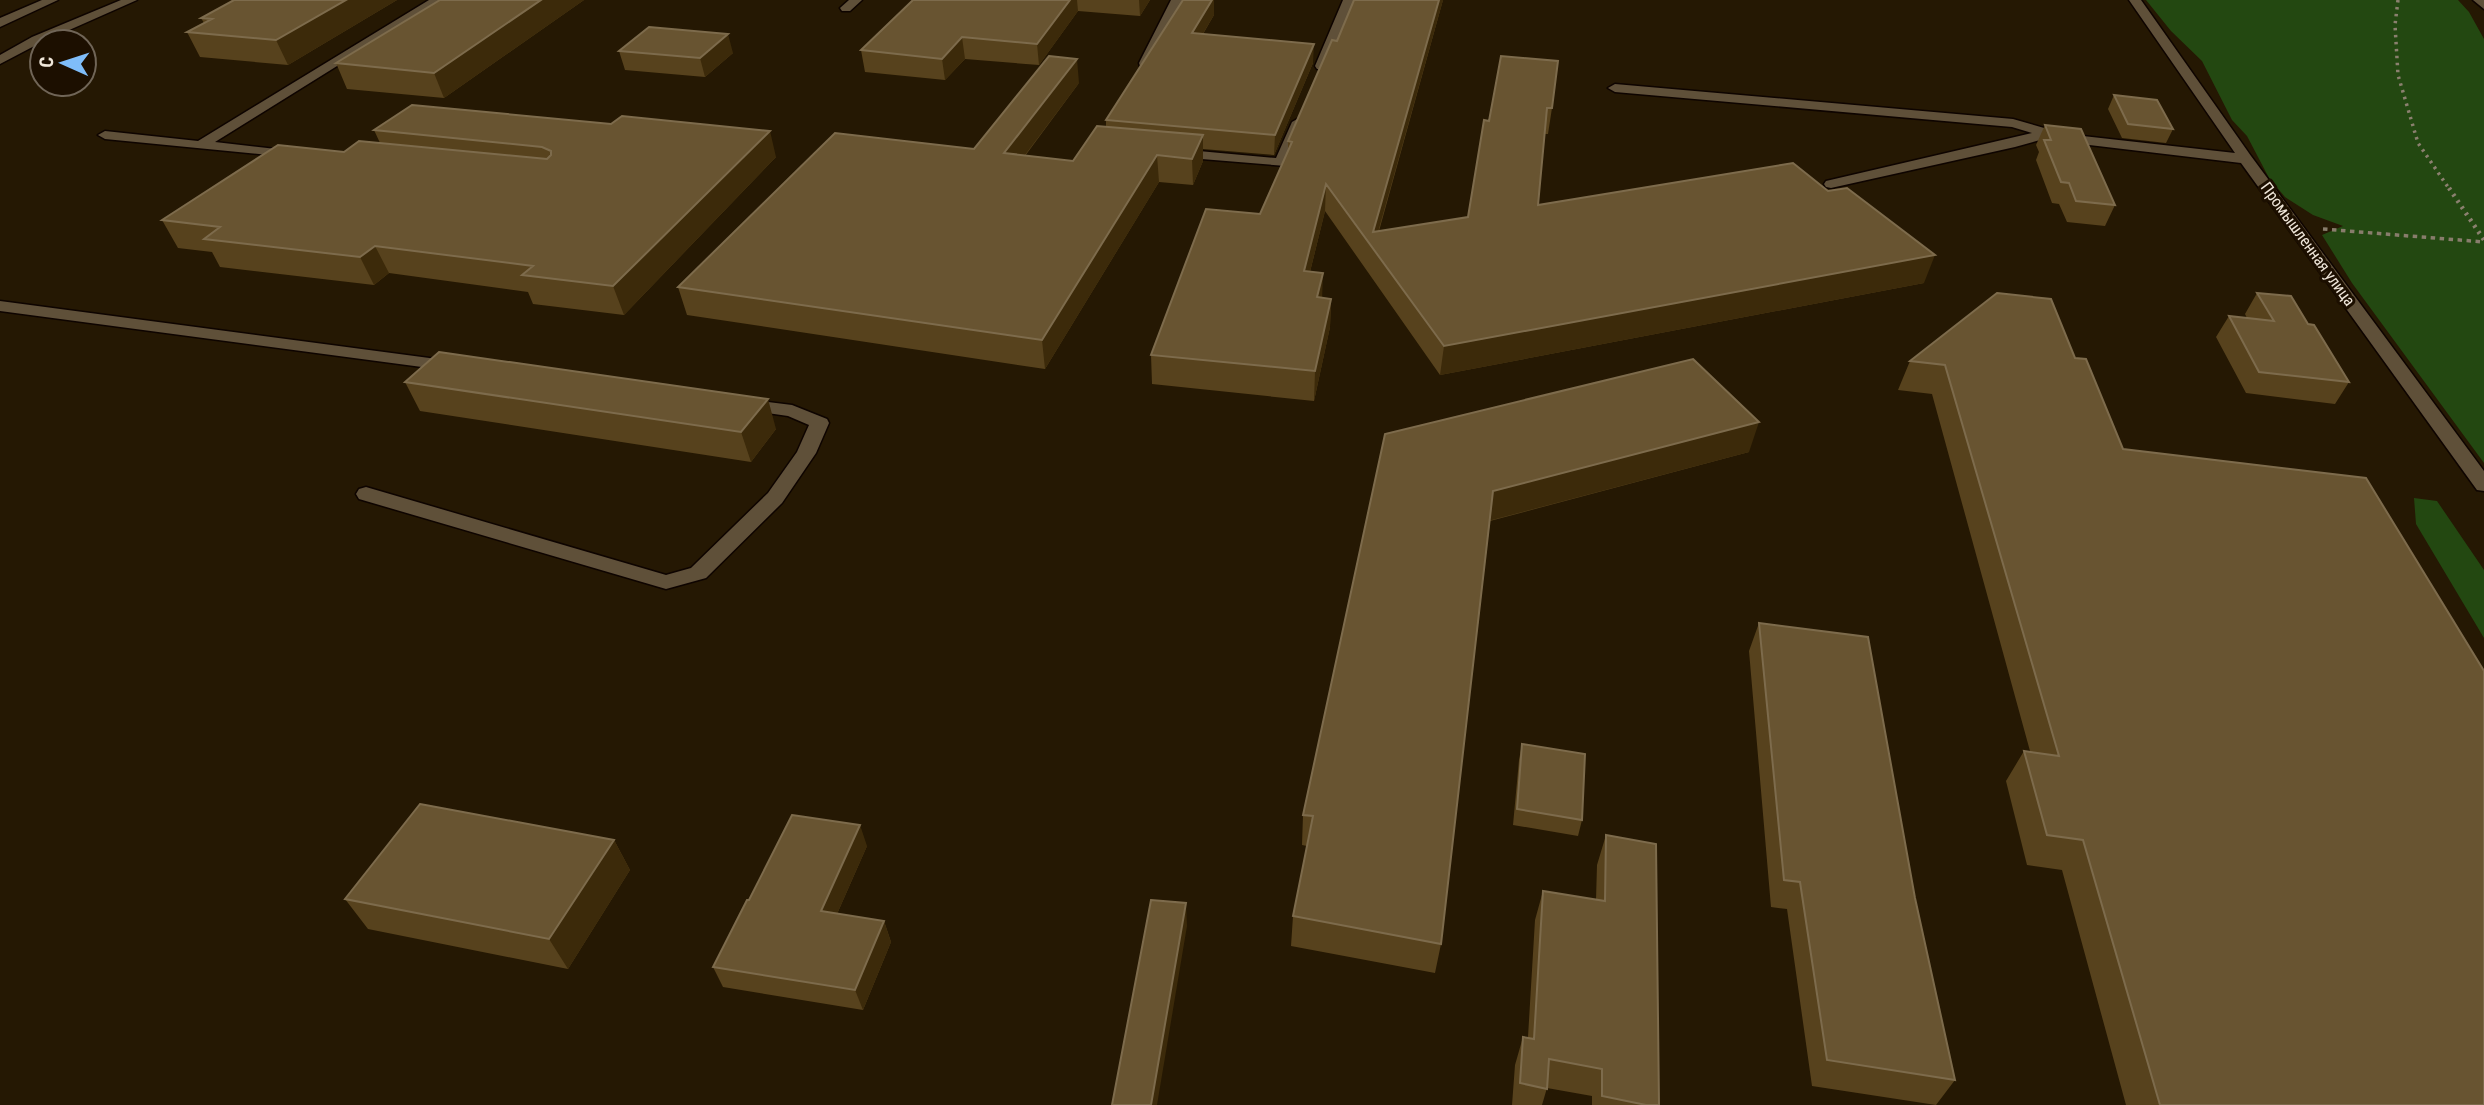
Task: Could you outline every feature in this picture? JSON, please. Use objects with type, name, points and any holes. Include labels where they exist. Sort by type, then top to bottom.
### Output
[{"type":"street","points":[[0,23],[52,0]]},
{"type":"street","points":[[0,60],[36,40],[131,0]]},
{"type":"street","points":[[201,145],[437,0]]},
{"type":"street","points":[[1140,70],[1177,0]]},
{"type":"street","points":[[1317,79],[1349,0]]},
{"type":"street","name":"Промышленная улица","points":[[2135,0],[2246,159],[2484,485]]},
{"type":"street","points":[[2479,0],[2484,5]]},
{"type":"street","points":[[1615,88],[2013,122],[2064,138],[2246,159]]},
{"type":"street","points":[[1163,152],[1281,163],[1307,103]]},
{"type":"street","points":[[1831,184],[2015,144],[2047,133]]},
{"type":"street","points":[[105,135],[309,156]]},
{"type":"street","points":[[0,306],[464,368]]},
{"type":"street","points":[[366,494],[666,582],[698,573],[775,498],[806,453],[820,423],[792,411],[723,402]]},
{"type":"path","points":[[2295,226],[2366,234],[2452,237],[2484,242]]},
{"type":"green space","points":[[2146,0],[2458,0],[2469,12],[2484,39],[2484,463],[2352,283],[2322,235],[2343,226],[2313,215],[2285,197],[2269,178],[2247,136],[2232,120],[2202,61],[2171,31]]},
{"type":"green space","points":[[2414,498],[2437,501],[2484,570],[2484,638],[2416,524]]},
{"type":"building","points":[[234,0],[346,0],[276,40],[187,32],[212,19],[201,18]]},
{"type":"building","points":[[440,0],[541,0],[434,73],[336,63]]},
{"type":"building","points":[[913,0],[1070,0],[1037,44],[962,37],[942,59],[861,50]]},
{"type":"building","points":[[1183,0],[1212,0],[1192,33],[1314,44],[1275,135],[1106,120]]},
{"type":"building","points":[[1354,0],[1439,0],[1373,232],[1468,217],[1484,120],[1489,121],[1501,56],[1558,61],[1552,108],[1547,108],[1538,205],[1793,163],[1828,191],[1847,188],[1935,255],[1444,346],[1326,184],[1304,271],[1323,273],[1317,297],[1331,299],[1315,371],[1151,355],[1206,209],[1260,214],[1332,40],[1337,41]]},
{"type":"building","points":[[649,27],[728,34],[700,58],[619,51]]},
{"type":"building","points":[[1049,56],[1077,59],[1004,153],[1073,161],[1097,126],[1203,135],[1192,159],[1157,155],[1042,340],[678,287],[835,133],[974,149]]},
{"type":"building","points":[[2114,95],[2157,100],[2173,129],[2128,124]]},
{"type":"building","points":[[412,105],[611,124],[622,116],[770,131],[613,286],[522,275],[533,266],[375,246],[360,257],[204,239],[220,227],[162,220],[278,145],[344,152],[359,141],[547,159],[551,155],[551,151],[542,147],[374,130]]},
{"type":"building","points":[[2045,125],[2081,129],[2115,205],[2076,201],[2069,183],[2061,182],[2044,140],[2051,140]]},
{"type":"building","points":[[1997,293],[2051,299],[2075,358],[2086,359],[2123,449],[2366,478],[2484,671],[2484,1105],[2160,1105],[2083,840],[2047,835],[2024,751],[2059,756],[1945,365],[1910,361]]},
{"type":"building","points":[[2257,293],[2291,296],[2308,324],[2314,325],[2349,382],[2259,372],[2229,316],[2274,321]]},
{"type":"building","points":[[439,352],[768,399],[741,432],[405,382]]},
{"type":"building","points":[[1693,359],[1759,422],[1493,491],[1441,944],[1293,916],[1313,816],[1303,815],[1385,434]]},
{"type":"building","points":[[1759,623],[1868,637],[1915,898],[1955,1080],[1827,1060],[1800,882],[1784,880]]},
{"type":"building","points":[[1522,744],[1585,754],[1582,820],[1517,809]]},
{"type":"building","points":[[420,804],[614,840],[549,939],[345,899]]},
{"type":"building","points":[[792,815],[860,825],[821,911],[884,921],[855,990],[713,967]]},
{"type":"building","points":[[1606,835],[1656,844],[1659,1105],[1602,1096],[1602,1069],[1549,1059],[1547,1089],[1520,1083],[1523,1037],[1534,1039],[1543,891],[1605,901]]},
{"type":"building","points":[[1151,900],[1186,903],[1151,1105],[1112,1105]]},
{"type":"railway","points":[[2398,0],[2395,25],[2398,75],[2418,143],[2450,190]]},
{"type":"railway","points":[[2449,188],[2484,240]]}]
